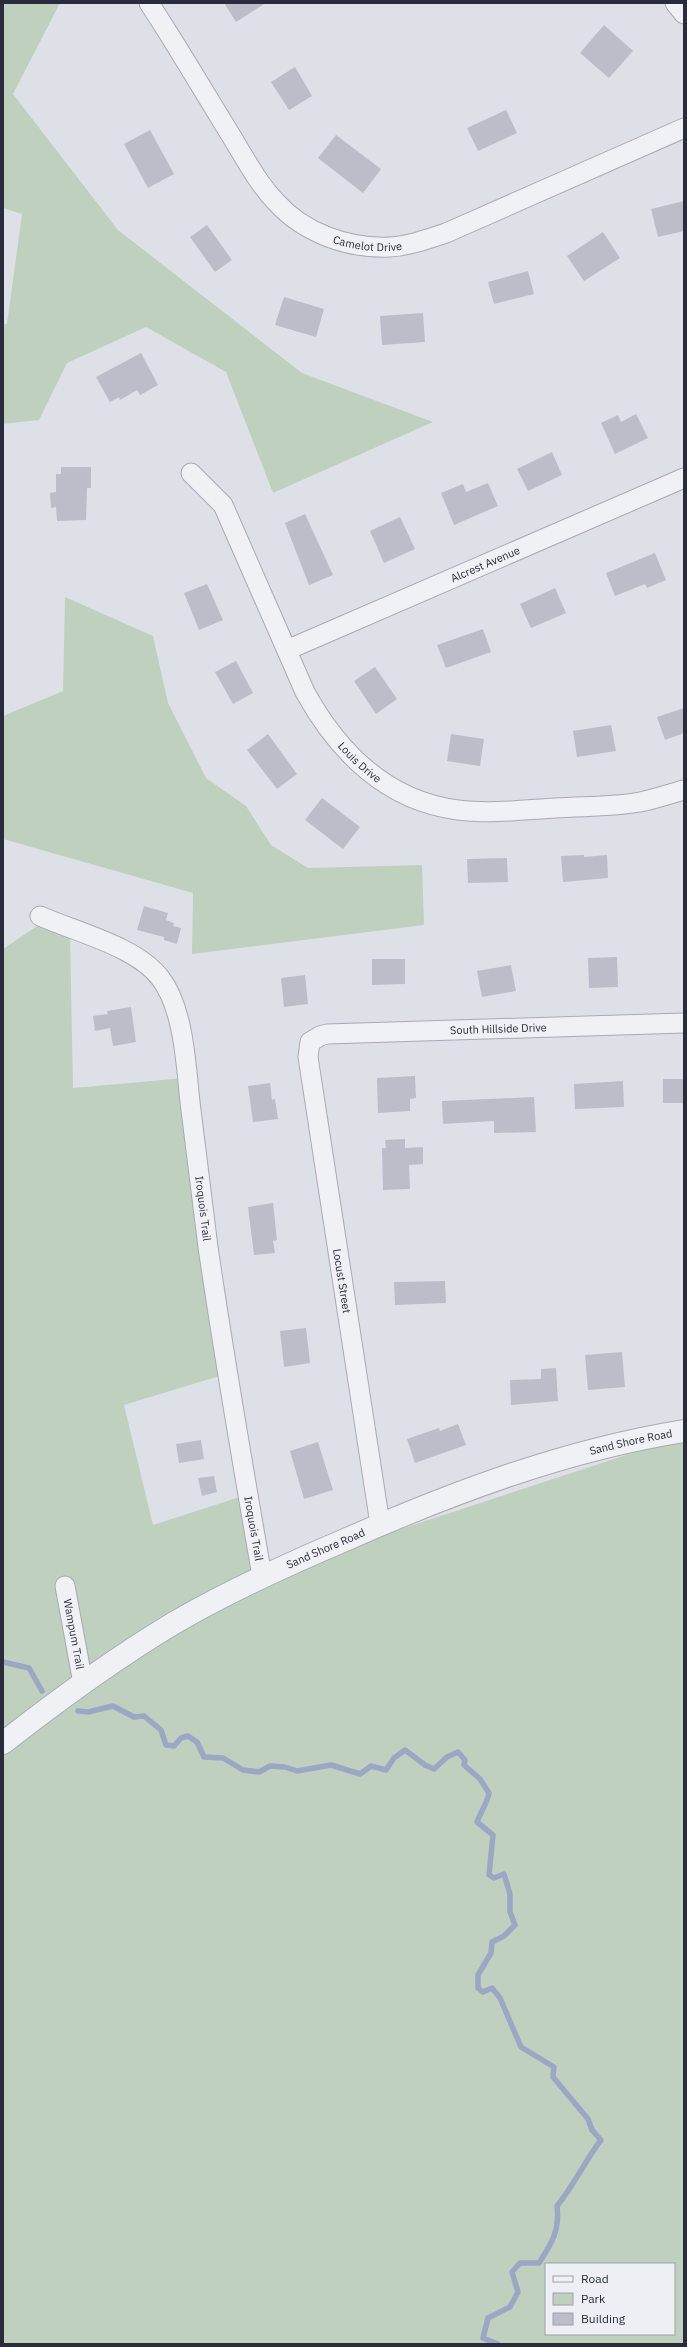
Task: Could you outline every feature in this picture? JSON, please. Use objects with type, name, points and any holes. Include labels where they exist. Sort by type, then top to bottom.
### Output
[{"type":"street","name":"Camelot Drive","points":[[149,3],[266,191],[300,224],[317,233],[346,242],[364,246],[391,247],[414,243],[446,233],[684,128]]},
{"type":"street","points":[[675,3],[684,14]]},
{"type":"street","name":"Louis Drive","points":[[191,473],[223,505],[305,692],[331,735],[345,750],[379,779],[418,799],[458,810],[507,812],[639,802],[684,790]]},
{"type":"street","name":"Alcrest Avenue","points":[[287,650],[684,478]]},
{"type":"street","name":"Iroquois Trail","points":[[40,916],[126,952],[146,964],[154,970],[166,986],[178,1017],[233,1409],[262,1576]]},
{"type":"street","name":"South Hillside Drive","points":[[314,1039],[327,1034],[684,1023]]},
{"type":"street","name":"Locust Street","points":[[314,1039],[309,1046],[308,1057],[380,1524]]},
{"type":"street","name":"Sand Shore Road","points":[[3,1743],[82,1683],[173,1624],[262,1576],[380,1524],[452,1495],[549,1462],[627,1442],[684,1431]]},
{"type":"street","name":"Wampum Trail","points":[[65,1586],[82,1683]]},
{"type":"green space","points":[[3,3],[60,3],[13,94],[118,230],[302,373],[433,422],[273,493],[226,372],[146,327],[67,363],[39,420],[3,424],[3,324],[7,324],[22,214],[3,208]]},
{"type":"green space","points":[[65,597],[153,636],[168,703],[206,778],[246,806],[271,845],[308,868],[422,865],[424,925],[192,954],[193,893],[3,839],[3,716],[63,691]]},
{"type":"green space","points":[[43,922],[70,933],[73,1088],[185,1078],[226,1374],[124,1405],[153,1525],[246,1495],[267,1573],[684,1436],[684,2344],[3,2344],[3,949]]},
{"type":"building","points":[[224,3],[266,3],[236,22]]},
{"type":"building","points":[[604,25],[633,51],[609,78],[580,53]]},
{"type":"building","points":[[295,67],[312,96],[289,110],[271,82]]},
{"type":"building","points":[[506,110],[517,133],[478,151],[467,128]]},
{"type":"building","points":[[150,130],[174,174],[148,188],[124,144]]},
{"type":"building","points":[[336,135],[381,169],[363,193],[318,158]]},
{"type":"building","points":[[684,201],[684,231],[658,237],[651,209]]},
{"type":"building","points":[[207,225],[232,260],[215,272],[190,237]]},
{"type":"building","points":[[603,232],[620,258],[584,281],[567,256]]},
{"type":"building","points":[[528,271],[534,294],[494,304],[488,282]]},
{"type":"building","points":[[284,297],[324,309],[316,337],[275,325]]},
{"type":"building","points":[[423,313],[425,342],[382,345],[380,316]]},
{"type":"building","points":[[141,353],[158,385],[140,395],[137,390],[120,400],[119,397],[110,402],[96,377]]},
{"type":"building","points":[[636,414],[648,438],[615,454],[601,423],[618,415],[621,422]]},
{"type":"building","points":[[552,452],[562,475],[528,491],[517,469]]},
{"type":"building","points":[[61,467],[91,467],[91,488],[87,488],[86,520],[57,521],[56,507],[51,508],[50,493],[56,492],[56,474],[61,474]]},
{"type":"building","points":[[488,483],[498,506],[454,525],[441,493],[463,484],[466,492]]},
{"type":"building","points":[[305,514],[333,575],[309,585],[285,523]]},
{"type":"building","points":[[400,517],[415,549],[384,563],[370,531]]},
{"type":"building","points":[[655,553],[666,580],[647,588],[645,584],[615,596],[606,573]]},
{"type":"building","points":[[207,584],[223,620],[199,630],[184,593]]},
{"type":"building","points":[[555,588],[566,613],[531,628],[520,604]]},
{"type":"building","points":[[483,629],[491,652],[446,668],[437,645]]},
{"type":"building","points":[[236,661],[253,693],[233,704],[215,672]]},
{"type":"building","points":[[375,667],[397,699],[376,714],[354,681]]},
{"type":"building","points":[[684,708],[684,733],[665,740],[657,717]]},
{"type":"building","points":[[611,725],[616,751],[577,757],[573,731]]},
{"type":"building","points":[[268,734],[297,774],[277,789],[247,750]]},
{"type":"building","points":[[451,734],[484,739],[480,766],[447,761]]},
{"type":"building","points":[[322,798],[360,827],[343,849],[305,820]]},
{"type":"building","points":[[584,855],[584,857],[607,855],[608,878],[563,882],[561,856]]},
{"type":"building","points":[[507,858],[508,882],[468,883],[467,859]]},
{"type":"building","points":[[144,906],[168,913],[166,920],[174,923],[173,926],[181,928],[177,944],[164,940],[164,937],[137,930]]},
{"type":"building","points":[[617,957],[618,987],[589,988],[588,958]]},
{"type":"building","points":[[372,959],[405,959],[405,984],[372,985]]},
{"type":"building","points":[[511,965],[516,991],[482,997],[477,971]]},
{"type":"building","points":[[305,975],[308,1004],[284,1007],[281,978]]},
{"type":"building","points":[[131,1007],[136,1042],[113,1046],[110,1028],[95,1031],[93,1016],[108,1014],[107,1011]]},
{"type":"building","points":[[415,1076],[416,1098],[410,1099],[410,1111],[378,1113],[377,1078]]},
{"type":"building","points":[[663,1079],[684,1079],[684,1103],[663,1103]]},
{"type":"building","points":[[623,1081],[624,1107],[575,1109],[574,1084]]},
{"type":"building","points":[[270,1083],[272,1100],[275,1099],[278,1119],[253,1122],[248,1086]]},
{"type":"building","points":[[534,1097],[536,1132],[494,1133],[494,1121],[443,1124],[442,1101]]},
{"type":"building","points":[[405,1139],[405,1148],[423,1147],[423,1164],[409,1165],[410,1189],[383,1190],[382,1148],[386,1148],[385,1140]]},
{"type":"building","points":[[273,1203],[277,1240],[273,1241],[275,1253],[254,1255],[248,1207]]},
{"type":"building","points":[[445,1281],[446,1303],[395,1305],[394,1282]]},
{"type":"building","points":[[306,1328],[310,1363],[284,1367],[280,1331]]},
{"type":"building","points":[[622,1352],[625,1387],[588,1390],[585,1355]]},
{"type":"building","points":[[556,1368],[558,1401],[511,1405],[510,1380],[541,1379],[541,1369]]},
{"type":"building","points":[[458,1424],[466,1445],[415,1463],[407,1439],[439,1428],[440,1431]]},
{"type":"building","points":[[201,1440],[204,1459],[179,1463],[176,1444]]},
{"type":"building","points":[[318,1442],[333,1490],[304,1499],[290,1451]]},
{"type":"building","points":[[214,1476],[217,1492],[202,1496],[198,1478]]},
{"type":"waterway","points":[[3,1662],[29,1668],[42,1691]]},
{"type":"waterway","points":[[78,1711],[88,1712],[113,1706],[134,1717],[144,1716],[161,1730],[166,1745],[174,1746],[181,1738],[188,1736],[197,1742],[204,1757],[223,1758],[243,1770],[259,1772],[270,1766],[285,1767],[297,1771],[331,1765],[360,1774],[371,1766],[386,1770],[394,1758],[405,1750],[425,1765],[434,1769],[447,1757],[458,1752],[465,1760],[464,1765],[480,1779],[489,1793],[487,1801],[477,1822],[493,1835],[489,1875],[494,1878],[504,1874],[510,1894],[510,1912],[515,1925],[504,1936],[492,1942],[491,1953],[478,1975],[478,1988],[483,1992],[492,1988],[500,1998],[521,2047],[554,2067],[553,2077],[588,2119],[592,2130],[601,2140],[557,2206],[558,2215],[556,2229],[544,2256],[539,2263],[520,2263],[512,2272],[518,2292],[510,2307],[488,2318],[483,2338],[498,2344]]}]
